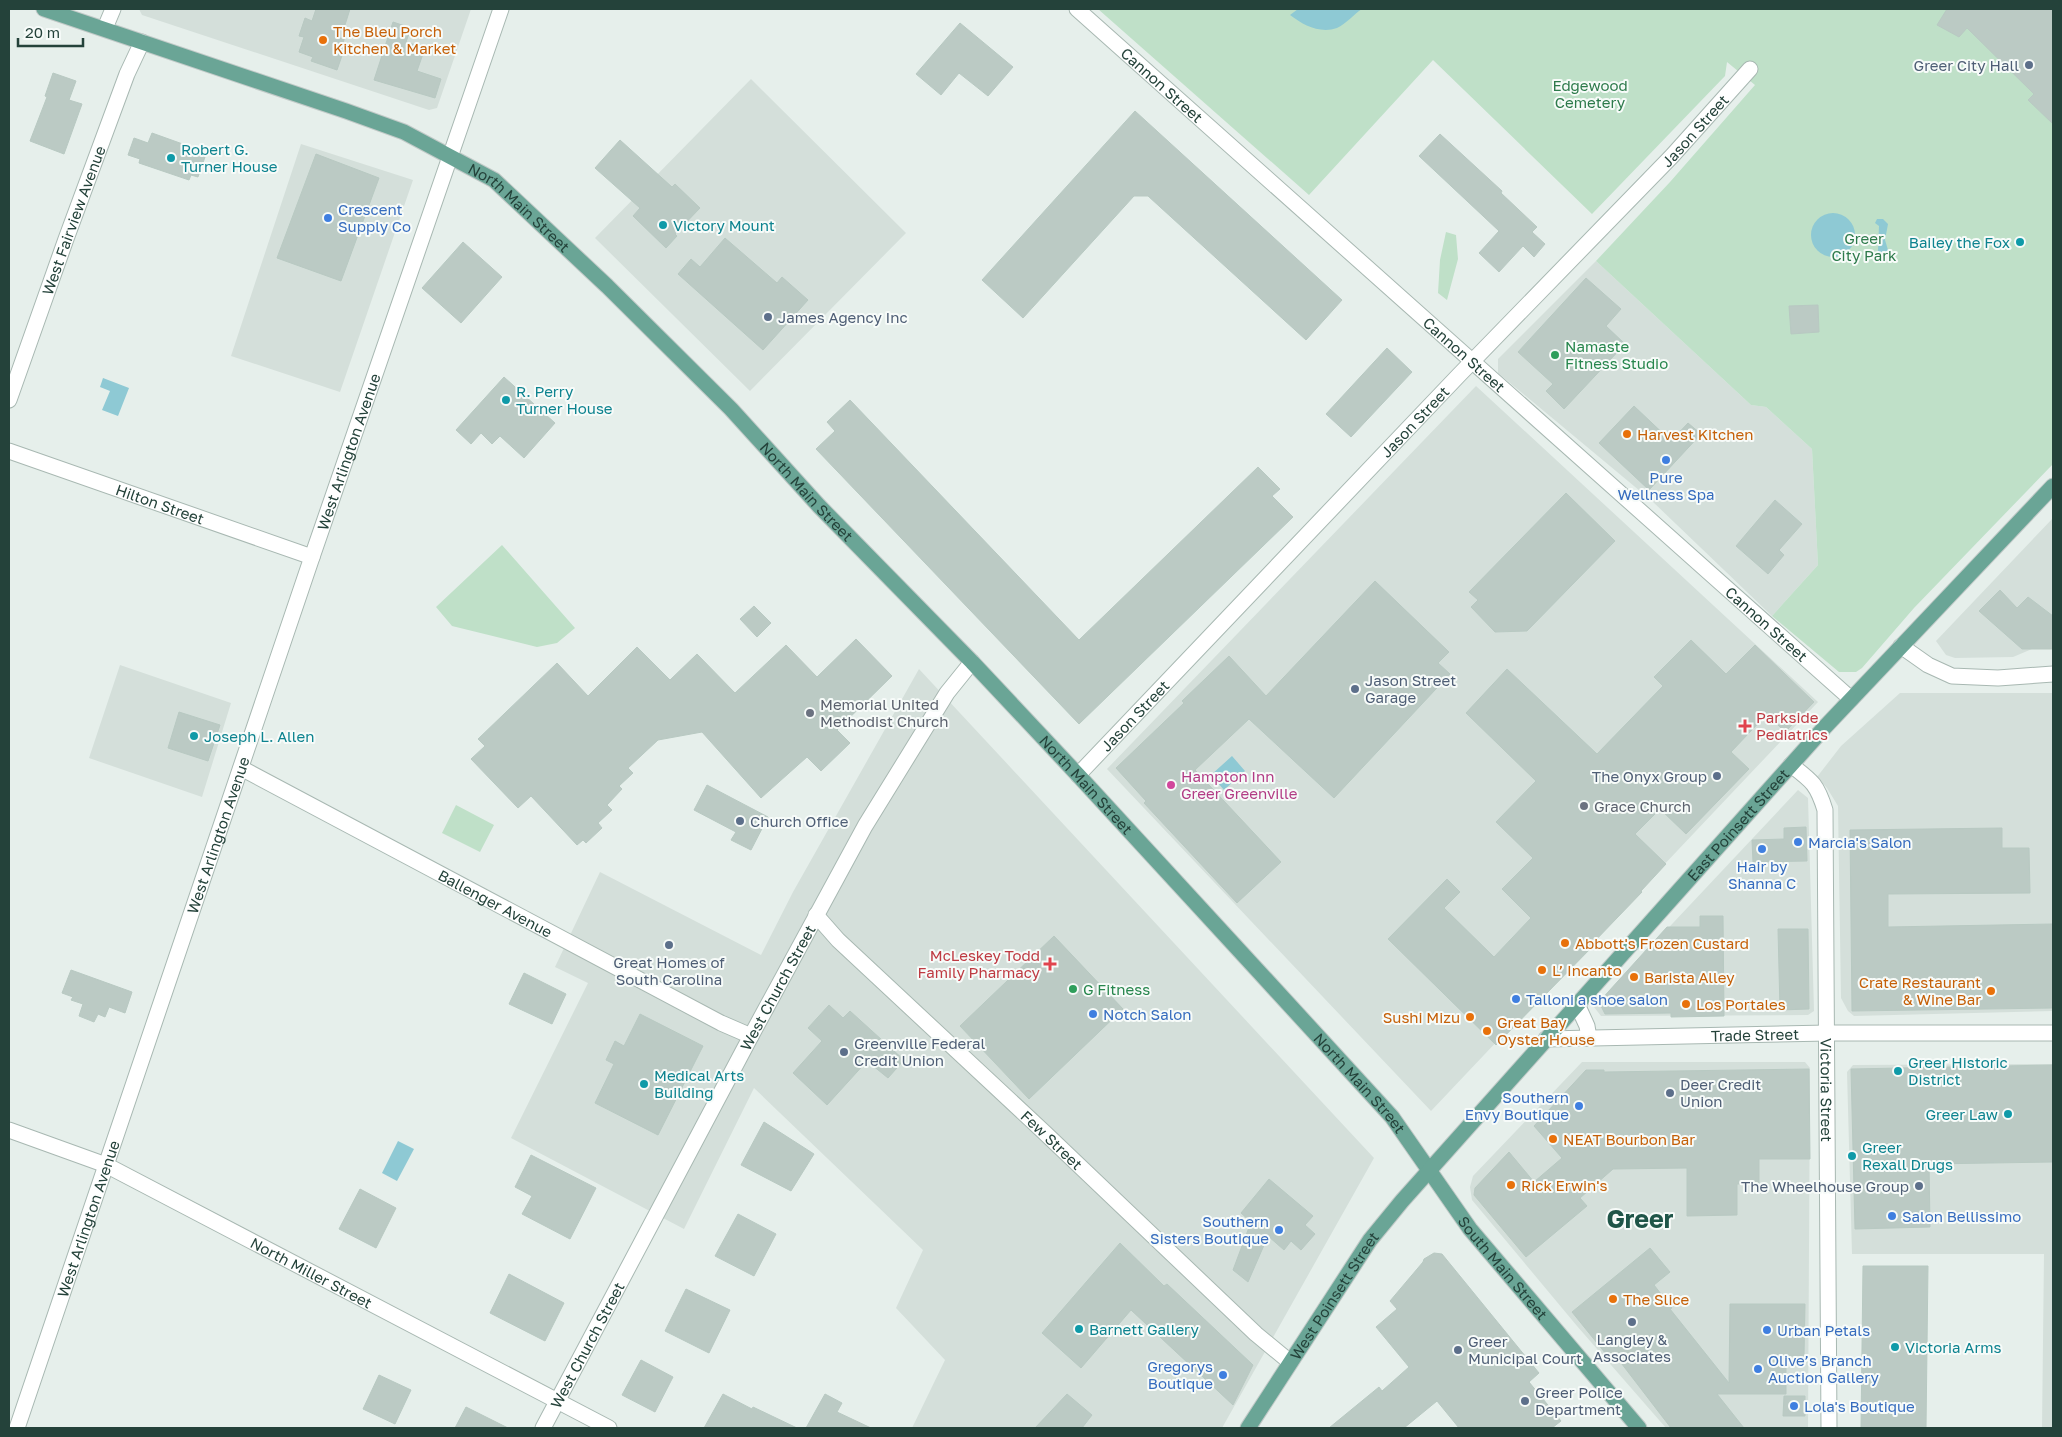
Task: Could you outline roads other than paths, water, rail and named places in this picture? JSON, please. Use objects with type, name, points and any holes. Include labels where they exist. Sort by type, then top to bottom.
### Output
[{"type":"main road","name":"North Main Street","points":[[44,9],[105,28],[404,132],[494,180],[607,286],[726,405],[819,506],[972,662],[1078,774],[1392,1117],[1430,1171]]},
{"type":"main road","name":"East Poinsett Street","points":[[1430,1171],[1791,765],[2053,486]]},
{"type":"main road","name":"West Poinsett Street","points":[[1248,1428],[1370,1240],[1430,1171]]},
{"type":"main road","name":"South Main Street","points":[[1430,1171],[1470,1229],[1639,1428]]},
{"type":"street","points":[[105,28],[113,9]]},
{"type":"street","name":"West Arlington Avenue","points":[[18,1428],[312,557],[501,9]]},
{"type":"street","name":"Cannon Street","points":[[1077,9],[1852,699]]},
{"type":"street","name":"West Fairview Avenue","points":[[9,400],[69,230],[127,74],[142,42]]},
{"type":"street","name":"Jason Street","points":[[1078,774],[1672,156],[1750,69]]},
{"type":"street","name":"Hilton Street","points":[[9,452],[312,557]]},
{"type":"street","points":[[1901,646],[1928,665],[1952,676],[1998,678],[2053,674]]},
{"type":"street","name":"West Church Street","points":[[543,1428],[750,1036],[865,826],[934,712],[972,662]]},
{"type":"street","name":"Victoria Street","points":[[1791,765],[1820,792],[1825,810],[1830,1428]]},
{"type":"street","name":"Ballenger Avenue","points":[[241,768],[721,1023],[750,1036]]},
{"type":"street","name":"Few Street","points":[[816,915],[838,940],[1046,1133],[1256,1334],[1290,1362]]},
{"type":"street","points":[[1577,1004],[1587,1026],[1589,1038]]},
{"type":"street","name":"Trade Street","points":[[1546,1039],[1828,1034],[2053,1033]]},
{"type":"street","name":"North Miller Street","points":[[9,1130],[106,1165],[559,1400],[609,1428]]},
{"type":"water","points":[[1298,9],[1362,9],[1337,28],[1324,30],[1312,28],[1290,15]]},
{"type":"water","points":[[1829,213],[1837,213],[1849,219],[1855,235],[1849,251],[1837,257],[1829,257],[1817,251],[1811,239],[1811,231],[1817,219]]},
{"type":"water","points":[[1877,219],[1883,219],[1888,224],[1885,240],[1888,250],[1887,254],[1881,258],[1876,257],[1879,226],[1875,223]]},
{"type":"water","points":[[103,378],[129,388],[118,416],[102,410],[110,391],[100,387]]},
{"type":"water","points":[[1232,756],[1245,771],[1224,790],[1211,775]]},
{"type":"water","points":[[398,1141],[414,1149],[397,1181],[382,1173]]},
{"type":"place","name":"The Bleu Porch Kitchen & Market","points":[[323,40]]},
{"type":"place","name":"Greer City Hall","points":[[2029,65]]},
{"type":"place","name":"Robert G. Turner House","points":[[171,158]]},
{"type":"place","name":"Crescent Supply Co","points":[[328,218]]},
{"type":"place","name":"Victory Mount","points":[[663,225]]},
{"type":"place","name":"Bailey the Fox","points":[[2020,242]]},
{"type":"place","name":"James Agency Inc","points":[[768,317]]},
{"type":"place","name":"Namaste Fitness Studio","points":[[1555,355]]},
{"type":"place","name":"R. Perry Turner House","points":[[506,400]]},
{"type":"place","name":"Harvest Kitchen","points":[[1627,434]]},
{"type":"place","name":"Pure Wellness Spa","points":[[1666,460]]},
{"type":"place","name":"Jason Street Garage","points":[[1355,689]]},
{"type":"place","name":"Memorial United Methodist Church","points":[[810,713]]},
{"type":"place","name":"Parkside Pediatrics","points":[[1745,726]]},
{"type":"place","name":"Joseph L. Allen","points":[[194,736]]},
{"type":"place","name":"The Onyx Group","points":[[1717,776]]},
{"type":"place","name":"Hampton Inn Greer Greenville","points":[[1171,785]]},
{"type":"place","name":"Grace Church","points":[[1584,806]]},
{"type":"place","name":"Church Office","points":[[740,821]]},
{"type":"place","name":"Marcia's Salon","points":[[1798,842]]},
{"type":"place","name":"Hair by Shanna C","points":[[1762,849]]},
{"type":"place","name":"Abbott's Frozen Custard","points":[[1565,943]]},
{"type":"place","name":"Great Homes of South Carolina","points":[[669,945]]},
{"type":"place","name":"McLeskey Todd Family Pharmacy","points":[[1050,964]]},
{"type":"place","name":"L’ Incanto","points":[[1542,970]]},
{"type":"place","name":"Barista Alley","points":[[1634,977]]},
{"type":"place","name":"G Fitness","points":[[1073,989]]},
{"type":"place","name":"Crate Restaurant & Wine Bar","points":[[1991,991]]},
{"type":"place","name":"Talloni a shoe salon","points":[[1516,999]]},
{"type":"place","name":"Los Portales","points":[[1686,1004]]},
{"type":"place","name":"Notch Salon","points":[[1093,1014]]},
{"type":"place","name":"Sushi Mizu","points":[[1470,1017]]},
{"type":"place","name":"Great Bay Oyster House","points":[[1487,1031]]},
{"type":"place","name":"Greenville Federal Credit Union","points":[[844,1052]]},
{"type":"place","name":"Greer Historic District","points":[[1898,1071]]},
{"type":"place","name":"Medical Arts Building","points":[[644,1084]]},
{"type":"place","name":"Deer Credit Union","points":[[1670,1093]]},
{"type":"place","name":"Southern Envy Boutique","points":[[1579,1106]]},
{"type":"place","name":"Greer Law","points":[[2008,1114]]},
{"type":"place","name":"NEAT Bourbon Bar","points":[[1553,1139]]},
{"type":"place","name":"Greer Rexall Drugs","points":[[1852,1156]]},
{"type":"place","name":"Rick Erwin's","points":[[1511,1185]]},
{"type":"place","name":"The Wheelhouse Group","points":[[1919,1186]]},
{"type":"place","name":"Salon Bellissimo","points":[[1892,1216]]},
{"type":"place","name":"Southern Sisters Boutique","points":[[1279,1230]]},
{"type":"place","name":"The Slice","points":[[1613,1299]]},
{"type":"place","name":"Langley & Associates","points":[[1632,1322]]},
{"type":"place","name":"Barnett Gallery","points":[[1079,1329]]},
{"type":"place","name":"Urban Petals","points":[[1767,1330]]},
{"type":"place","name":"Victoria Arms","points":[[1895,1347]]},
{"type":"place","name":"Greer Municipal Court","points":[[1458,1350]]},
{"type":"place","name":"Olive’s Branch Auction Gallery","points":[[1758,1369]]},
{"type":"place","name":"Gregorys Boutique","points":[[1223,1375]]},
{"type":"place","name":"Greer Police Department","points":[[1525,1401]]},
{"type":"place","name":"Lola's Boutique","points":[[1794,1406]]},
{"type":"district","name":"Greer","points":[[1640,1218]]},
{"type":"park label","name":"Edgewood Cemetery","points":[[1590,94]]},
{"type":"park label","name":"Greer City Park","points":[[1864,246]]}]
